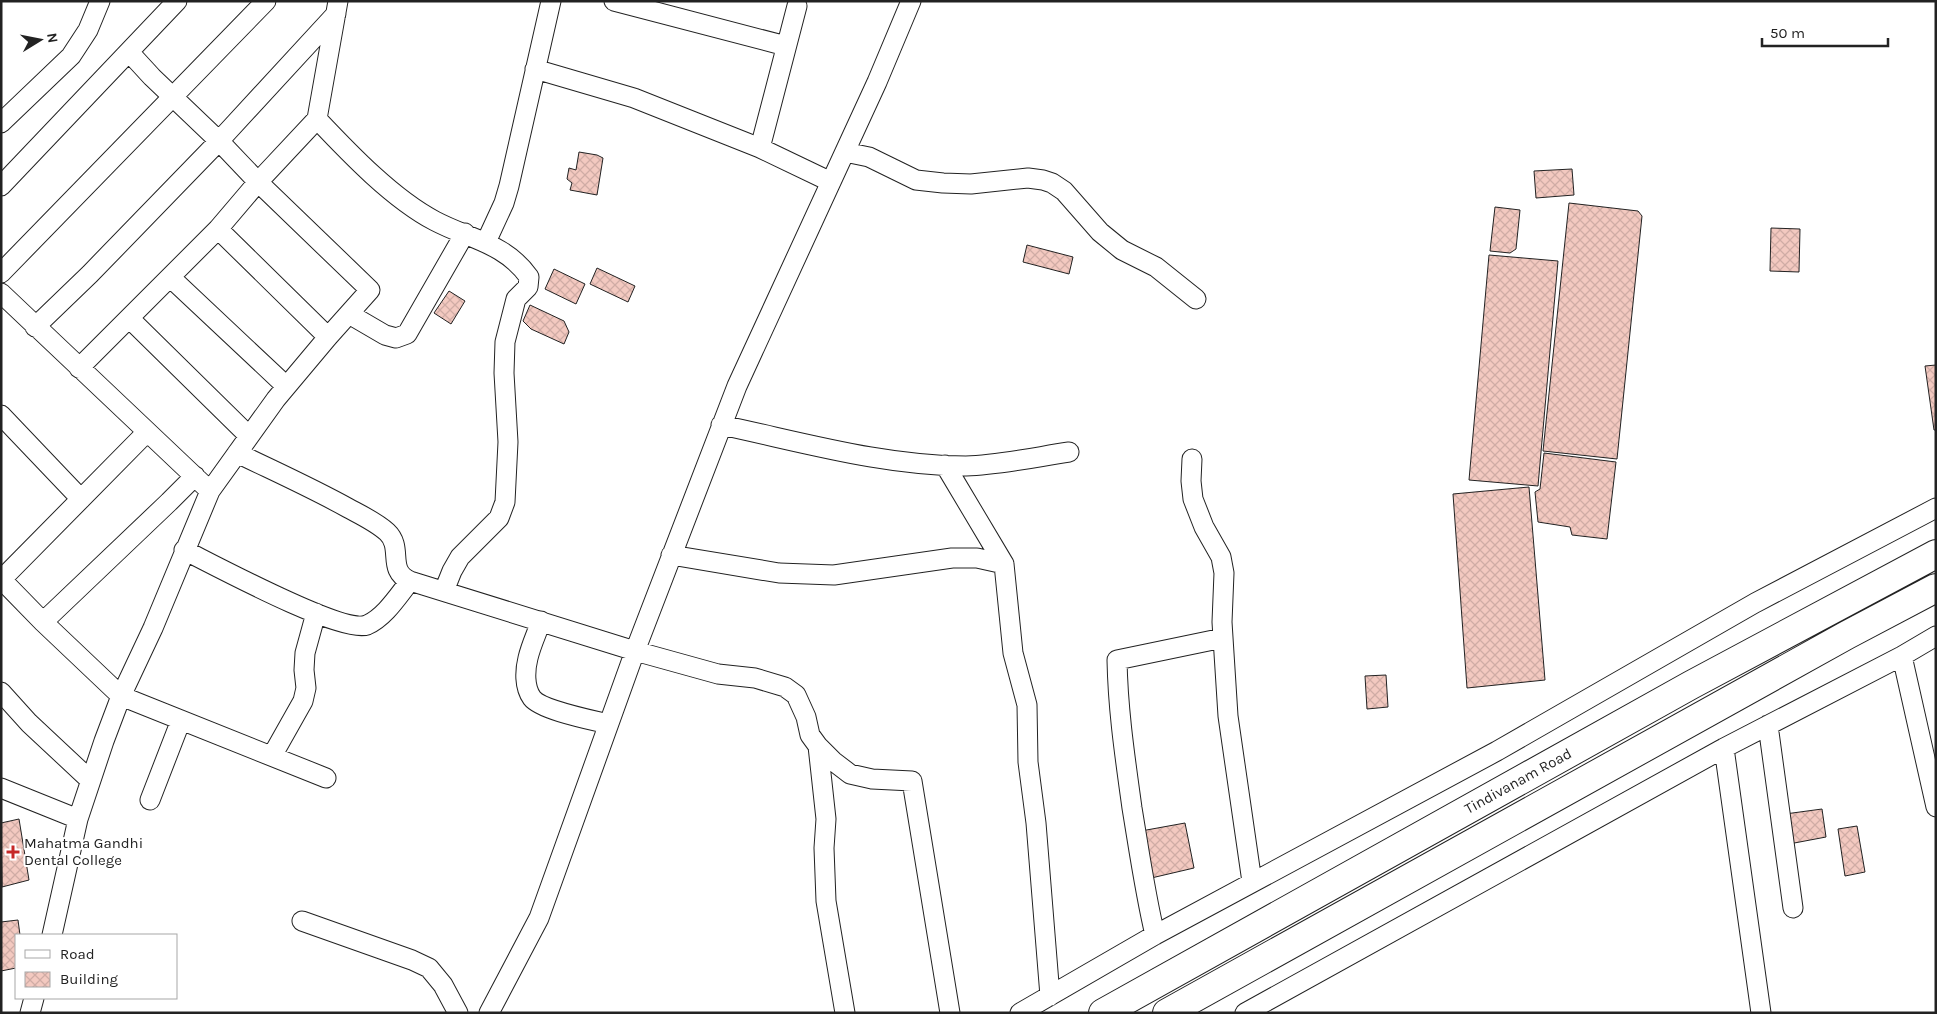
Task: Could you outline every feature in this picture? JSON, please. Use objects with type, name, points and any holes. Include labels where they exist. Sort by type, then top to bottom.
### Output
[{"type":"highway","name":"Tindivanam Road","points":[[1103,1013],[1691,685],[1936,554]]},
{"type":"highway","points":[[1167,1013],[1847,635],[1936,588]]},
{"type":"street","points":[[2,122],[71,56],[85,37],[100,1]]},
{"type":"street","points":[[1,186],[177,1]]},
{"type":"street","points":[[1,273],[266,1]]},
{"type":"street","points":[[486,242],[504,203],[509,186],[551,1]]},
{"type":"street","points":[[614,1],[786,46]]},
{"type":"street","points":[[489,1013],[539,918],[635,651],[737,386],[845,152],[911,1]]},
{"type":"street","points":[[760,148],[797,6]]},
{"type":"street","points":[[80,368],[218,229],[258,182],[317,119],[337,8]]},
{"type":"street","points":[[36,327],[219,141],[337,8]]},
{"type":"street","points":[[52,934],[78,819],[90,780],[121,696],[153,628],[210,491],[286,386],[370,290],[258,182],[129,52]]},
{"type":"street","points":[[535,69],[634,98],[760,148],[831,182]]},
{"type":"street","points":[[317,119],[346,150],[404,200],[435,221],[486,242],[510,257],[529,277],[528,287],[516,299],[505,342],[504,373],[508,442],[505,502],[499,518],[460,557],[444,591]]},
{"type":"street","points":[[845,152],[869,157],[916,180],[971,184],[1028,178],[1052,183],[1064,191],[1100,232],[1122,250],[1156,267],[1196,299]]},
{"type":"street","points":[[218,229],[328,337]]},
{"type":"street","points":[[349,314],[385,335],[396,338],[407,334],[465,233]]},
{"type":"street","points":[[170,277],[286,386]]},
{"type":"street","points":[[1,293],[210,491]]},
{"type":"street","points":[[129,318],[249,436]]},
{"type":"street","points":[[1,415],[81,499]]},
{"type":"street","points":[[721,425],[860,455],[912,463],[968,466],[1069,452]]},
{"type":"street","points":[[147,432],[1,579],[121,696],[326,778]]},
{"type":"street","points":[[237,453],[322,494],[387,532],[394,541],[398,572],[403,578],[635,651],[718,674],[755,678],[785,687],[796,695],[806,717],[810,735],[818,746],[850,774],[872,779],[912,782],[950,1013]]},
{"type":"street","points":[[1192,459],[1191,481],[1193,499],[1204,527],[1221,557],[1224,573],[1222,638],[1228,716],[1252,882]]},
{"type":"street","points":[[945,465],[1004,564],[1013,653],[1027,705],[1028,762],[1036,823],[1050,996]]},
{"type":"street","points":[[43,622],[195,476]]},
{"type":"street","points":[[1020,1013],[1155,935],[1497,751],[1755,603],[1936,508]]},
{"type":"street","points":[[184,550],[255,585],[344,624],[366,625],[384,613],[410,581]]},
{"type":"street","points":[[671,555],[779,573],[834,575],[952,558],[977,558],[1004,564]]},
{"type":"street","points":[[272,756],[303,701],[306,688],[305,653],[316,613]]},
{"type":"street","points":[[541,621],[528,658],[525,677],[528,690],[533,699],[544,706],[608,724]]},
{"type":"street","points":[[1245,1013],[1724,748],[1902,656],[1936,636]]},
{"type":"street","points":[[1155,935],[1137,839],[1122,737],[1118,706],[1117,660],[1222,638]]},
{"type":"street","points":[[1902,656],[1936,807]]},
{"type":"street","points":[[1,692],[29,723],[90,780]]},
{"type":"street","points":[[150,800],[181,720]]},
{"type":"street","points":[[1768,725],[1793,908]]},
{"type":"street","points":[[818,746],[826,819],[824,848],[826,901],[845,1013]]},
{"type":"street","points":[[1724,748],[1761,1013]]},
{"type":"street","points":[[1,788],[78,819]]},
{"type":"street","points":[[302,921],[412,960],[429,968],[443,985],[458,1013]]},
{"type":"street","points":[[30,1013],[34,999]]},
{"type":"building","points":[[579,152],[603,158],[597,195],[570,190],[572,183],[567,179],[569,168],[576,170]]},
{"type":"building","points":[[1572,169],[1574,195],[1536,198],[1534,171]]},
{"type":"building","points":[[1569,203],[1638,211],[1642,216],[1617,459],[1543,451]]},
{"type":"building","points":[[1495,207],[1520,210],[1516,249],[1510,253],[1490,251]]},
{"type":"building","points":[[1771,228],[1800,229],[1799,272],[1770,271]]},
{"type":"building","points":[[1027,245],[1073,257],[1069,274],[1023,262]]},
{"type":"building","points":[[1489,255],[1558,261],[1538,486],[1469,480]]},
{"type":"building","points":[[597,268],[635,286],[628,302],[590,284]]},
{"type":"building","points":[[554,269],[585,284],[576,304],[545,289]]},
{"type":"building","points":[[449,291],[465,301],[451,324],[434,313]]},
{"type":"building","points":[[530,305],[564,321],[569,332],[564,344],[531,329],[523,321]]},
{"type":"building","points":[[1936,365],[1936,430],[1934,430],[1925,366]]},
{"type":"building","points":[[1544,453],[1616,462],[1607,539],[1572,535],[1570,527],[1538,522],[1535,492],[1540,489]]},
{"type":"building","points":[[1529,487],[1545,680],[1467,688],[1453,494]]},
{"type":"building","points":[[1386,675],[1388,707],[1367,709],[1365,676]]},
{"type":"building","points":[[1822,809],[1826,837],[1789,844],[1785,814]]},
{"type":"building","name":"Mahatma Gandhi Dental College","points":[[19,819],[29,880],[2,887],[1,823]]},
{"type":"building","points":[[1185,823],[1194,868],[1147,879],[1141,831]]},
{"type":"building","points":[[1857,826],[1865,872],[1845,876],[1838,829]]},
{"type":"building","points":[[18,920],[20,934],[15,934],[15,968],[1,971],[1,922]]},
{"type":"place","name":"Mahatma Gandhi Dental College","points":[[13,852]]}]
